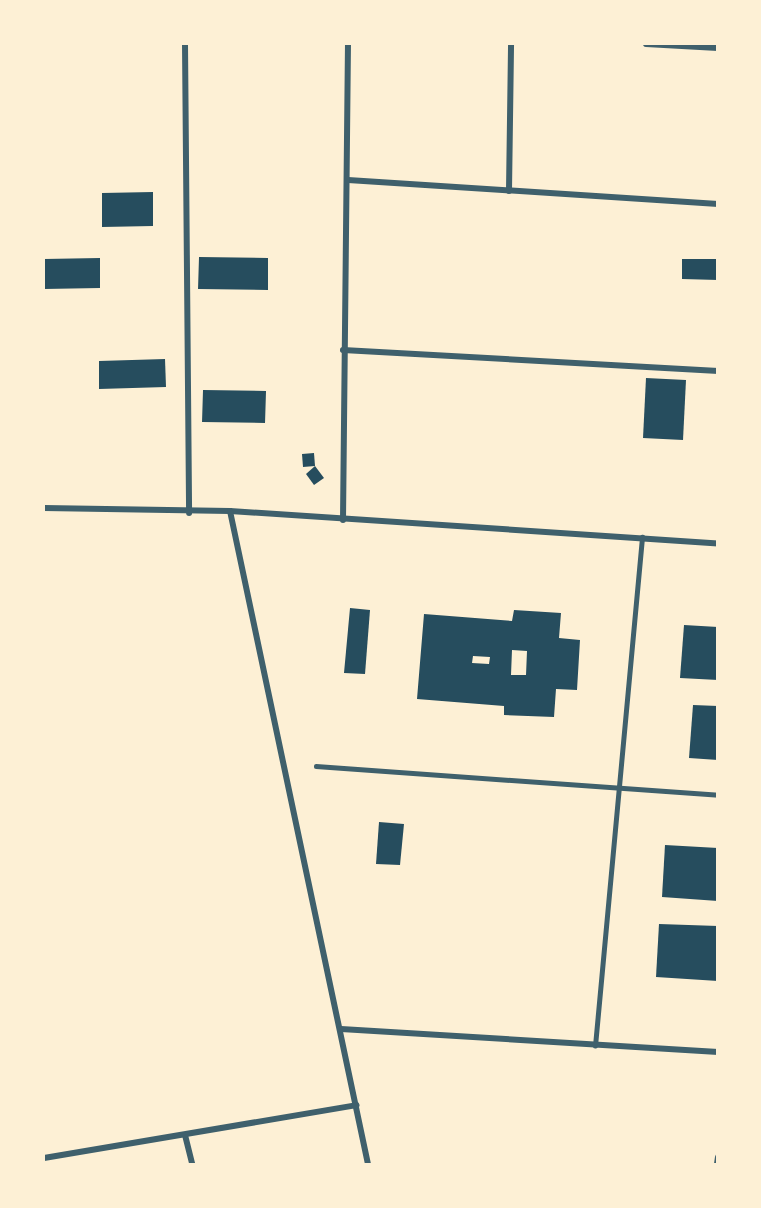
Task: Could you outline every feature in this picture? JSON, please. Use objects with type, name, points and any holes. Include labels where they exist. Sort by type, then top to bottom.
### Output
[{"type":"street","points":[[185,44],[189,513]]},
{"type":"street","points":[[343,520],[348,44]]},
{"type":"street","points":[[509,191],[511,44]]},
{"type":"street","points":[[646,44],[717,48]]},
{"type":"street","points":[[348,180],[717,204]]},
{"type":"street","points":[[343,350],[717,371]]},
{"type":"street","points":[[44,508],[189,513],[230,512],[717,543]]},
{"type":"street","points":[[230,512],[368,1164]]},
{"type":"street","points":[[341,1029],[717,1052]]},
{"type":"street","points":[[44,1158],[357,1105]]},
{"type":"street","points":[[185,1135],[192,1164]]},
{"type":"street","points":[[717,1158],[717,1164]]},
{"type":"lane","points":[[596,1046],[617,788],[642,537]]},
{"type":"lane","points":[[316,766],[717,795]]},
{"type":"building","points":[[153,192],[153,226],[102,227],[102,193]]},
{"type":"building","points":[[199,257],[268,258],[268,290],[198,289]]},
{"type":"building","points":[[100,258],[100,288],[44,289],[44,259]]},
{"type":"building","points":[[682,259],[718,259],[718,280],[682,279]]},
{"type":"building","points":[[165,359],[166,387],[99,389],[99,361]]},
{"type":"building","points":[[646,378],[686,380],[683,440],[643,438]]},
{"type":"building","points":[[203,390],[266,391],[265,423],[202,422]]},
{"type":"building","points":[[314,453],[315,466],[303,467],[302,454]]},
{"type":"building","points":[[315,466],[324,478],[314,485],[306,474]]},
{"type":"building","points":[[350,608],[370,610],[365,674],[344,673]]},
{"type":"building","points":[[514,610],[561,613],[559,638],[580,640],[577,690],[556,689],[554,717],[504,715],[504,706],[417,699],[424,614],[512,621]],"holes":[[[512,650],[527,651],[526,675],[511,675]],[[473,656],[490,657],[489,664],[472,663]]]},
{"type":"building","points":[[684,625],[718,627],[718,680],[680,678]]},
{"type":"building","points":[[693,705],[718,706],[718,760],[689,758]]},
{"type":"building","points":[[379,822],[404,824],[400,865],[376,864]]},
{"type":"building","points":[[665,845],[718,848],[718,901],[662,897]]},
{"type":"building","points":[[659,924],[718,926],[718,981],[656,977]]}]
